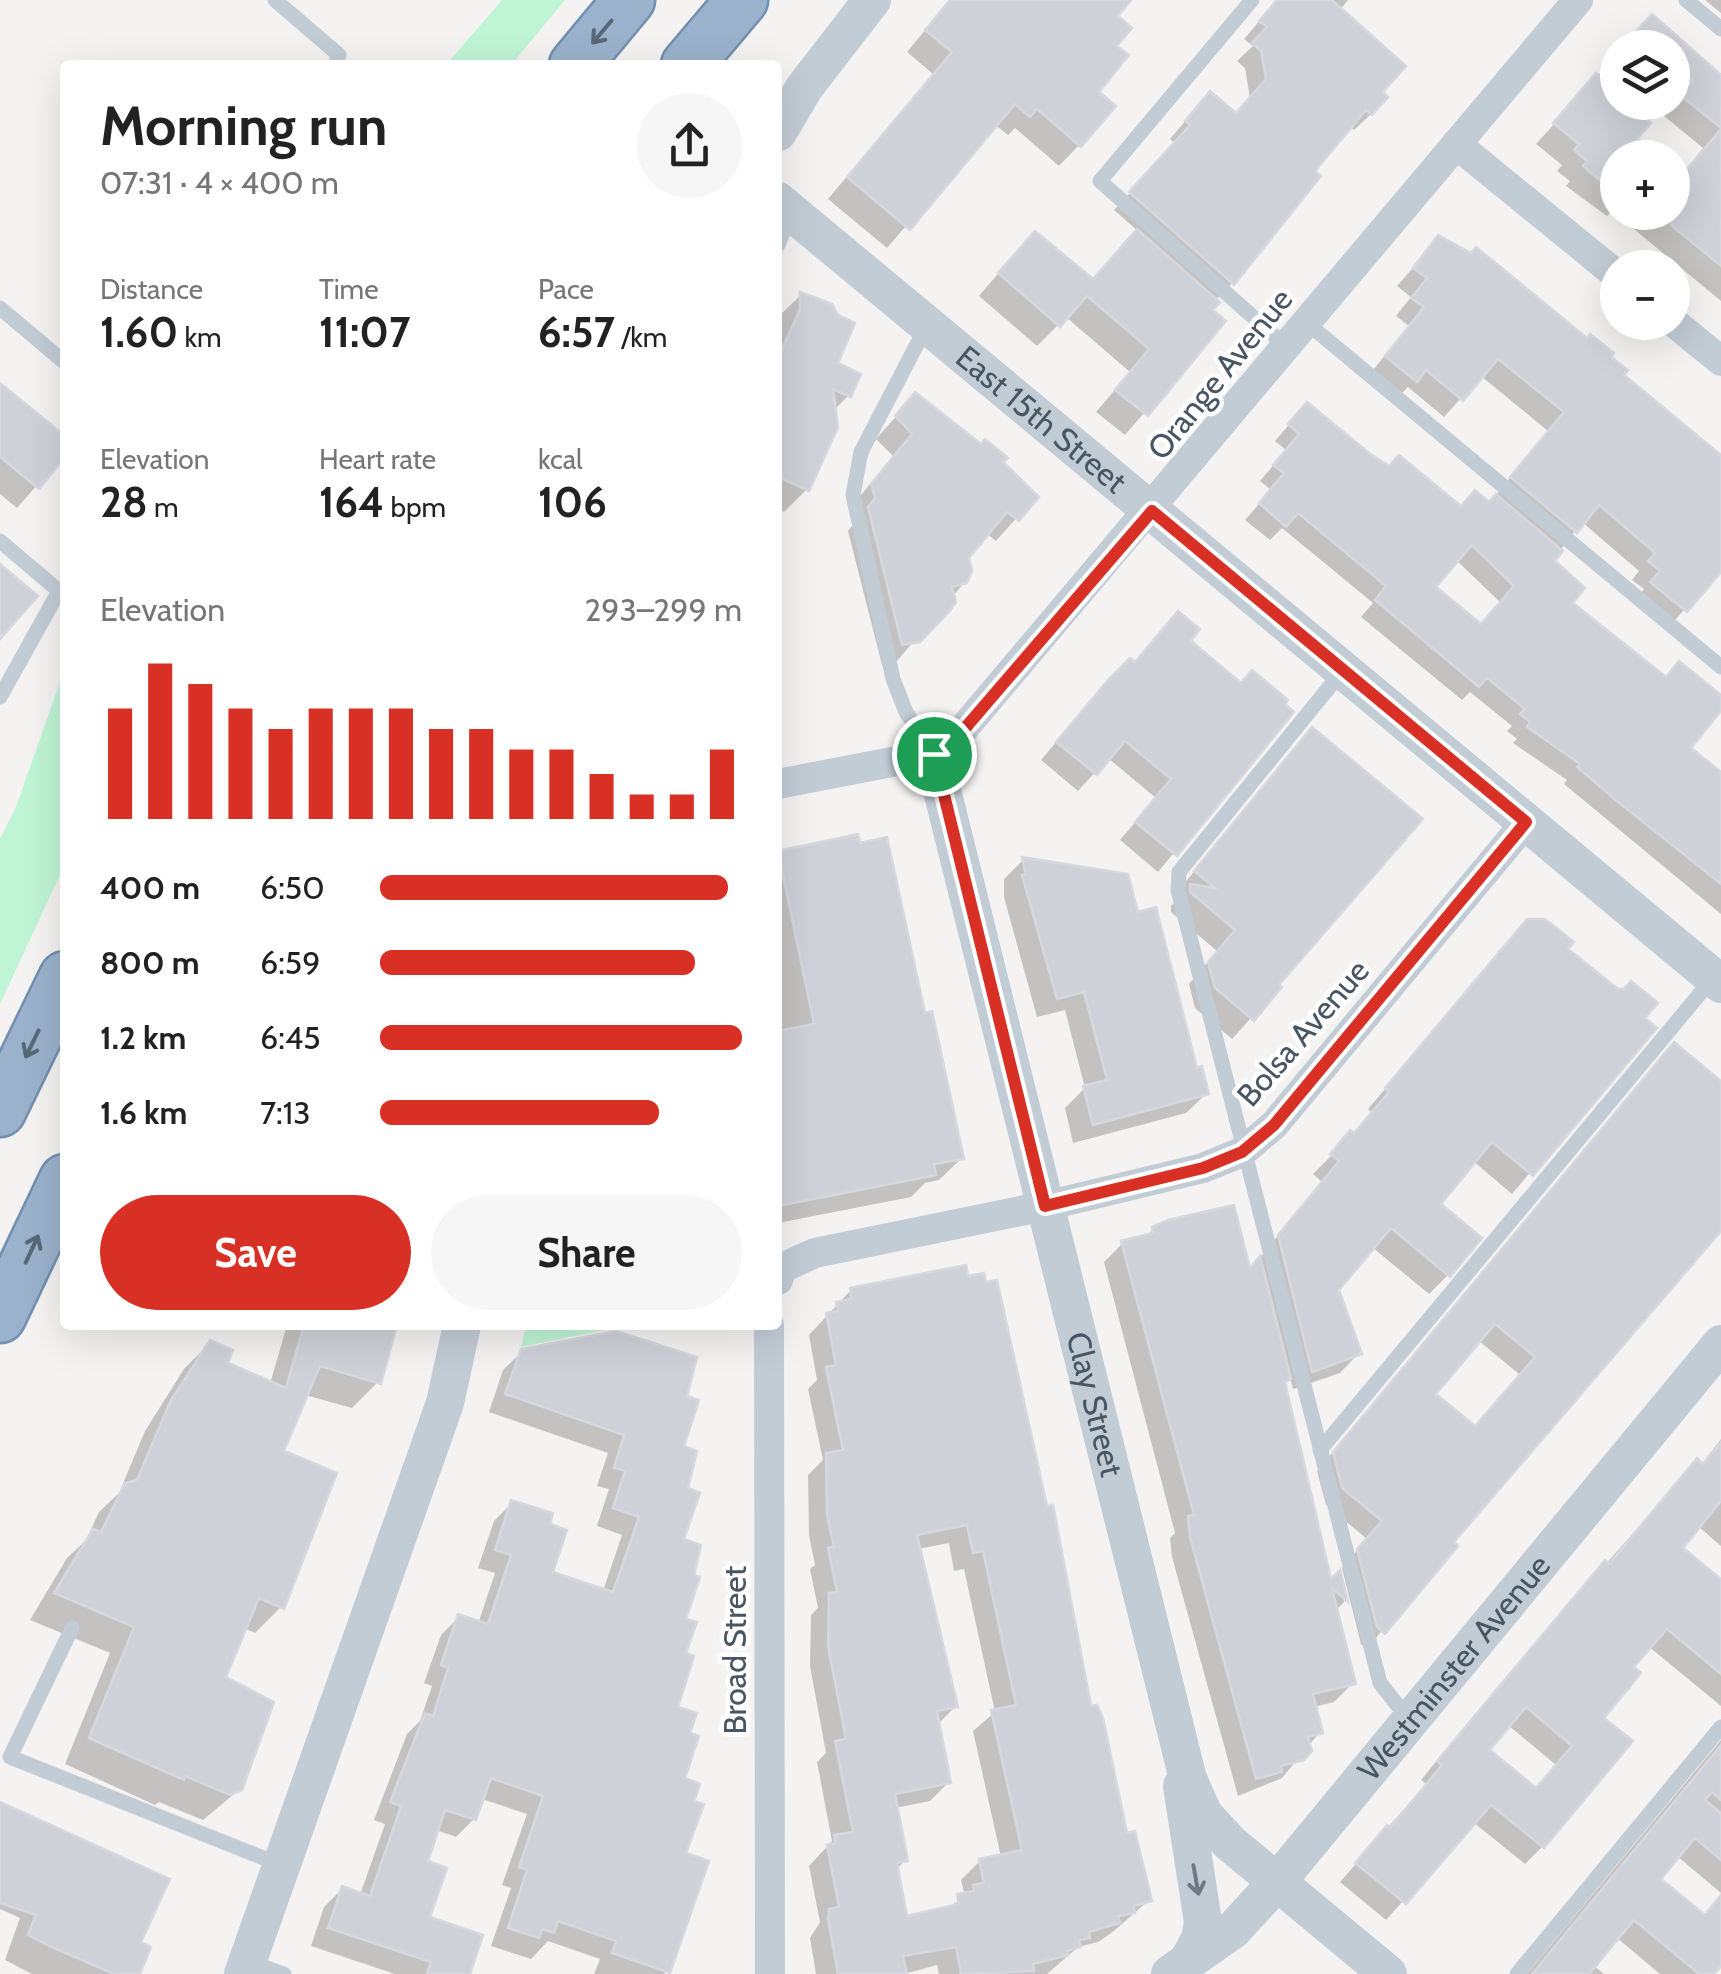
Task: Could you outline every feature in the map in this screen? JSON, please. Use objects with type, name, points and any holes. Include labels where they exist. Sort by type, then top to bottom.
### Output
[{"type":"highway","points":[[579,60],[630,0]]},
{"type":"highway","points":[[691,60],[742,0]]},
{"type":"highway","points":[[0,1111],[60,987]]},
{"type":"highway","points":[[0,1318],[60,1191]]},
{"type":"street","points":[[782,125],[804,88],[872,0]]},
{"type":"street","name":"Orange Avenue","points":[[934,754],[960,734],[1152,511],[1578,0]]},
{"type":"street","points":[[1456,144],[1600,261]]},
{"type":"street","name":"East 15th Street","points":[[782,220],[927,325],[1717,981]]},
{"type":"street","points":[[1690,335],[1721,360]]},
{"type":"street","points":[[782,783],[934,754]]},
{"type":"street","name":"Clay Street","points":[[934,754],[1179,1749],[1204,1815],[1276,1882],[1388,1974]]},
{"type":"street","name":"Bolsa Avenue","points":[[782,1273],[815,1253],[1045,1206],[1203,1168],[1242,1152],[1274,1125],[1526,822]]},
{"type":"street","points":[[245,1968],[445,1403],[461,1330]]},
{"type":"street","name":"Broad Street","points":[[769,1330],[770,1974]]},
{"type":"street","name":"Westminster Avenue","points":[[1178,1969],[1233,1930],[1276,1882],[1721,1344]]},
{"type":"street","points":[[1178,1969],[1200,1939],[1203,1922],[1179,1749]]},
{"type":"lane","points":[[275,0],[338,56],[337,60]]},
{"type":"lane","points":[[1252,0],[1100,181],[1721,666]]},
{"type":"lane","points":[[1686,0],[1721,28]]},
{"type":"lane","points":[[0,308],[60,358]]},
{"type":"lane","points":[[927,325],[861,452],[853,494],[893,679],[906,712],[934,754]]},
{"type":"lane","points":[[0,541],[59,591],[0,697]]},
{"type":"lane","points":[[1344,669],[1179,872],[1178,890],[1380,1684],[1410,1721]]},
{"type":"lane","points":[[1320,1450],[1717,981]]},
{"type":"lane","points":[[72,1628],[10,1757],[281,1865]]},
{"type":"lane","points":[[1517,1974],[1721,1727]]},
{"type":"lane","points":[[245,1968],[284,1974]]},
{"type":"green space","points":[[502,0],[565,0],[515,60],[450,60]]},
{"type":"green space","points":[[60,682],[60,875],[0,1004],[0,839],[16,807]]},
{"type":"green space","points":[[525,1330],[604,1330],[521,1347]]},
{"type":"building","points":[[950,0],[1131,0],[1118,16],[1132,28],[1117,46],[1129,55],[1099,92],[1116,106],[1081,147],[1037,109],[1030,117],[1015,104],[910,230],[847,177],[952,52],[925,30]]},
{"type":"building","points":[[1277,0],[1332,0],[1406,66],[1383,92],[1388,97],[1372,115],[1366,110],[1315,171],[1321,176],[1234,285],[1129,192],[1190,125],[1185,121],[1210,91],[1236,113],[1266,79],[1261,51],[1252,43],[1267,27],[1259,21]]},
{"type":"building","points":[[1652,14],[1670,30],[1637,30]]},
{"type":"building","points":[[1690,48],[1721,75],[1721,128],[1690,103]]},
{"type":"building","points":[[1596,73],[1600,76],[1600,120],[1651,123],[1638,140],[1600,140],[1600,180],[1583,166],[1587,161],[1574,150],[1579,144],[1553,123]]},
{"type":"building","points":[[1721,129],[1721,266],[1677,230],[1690,230],[1690,166]]},
{"type":"building","points":[[1137,229],[1220,302],[1213,310],[1226,321],[1148,416],[1115,390],[1149,349],[1087,296],[1060,327],[998,273],[1035,231],[1093,279]]},
{"type":"building","points":[[1438,235],[1471,253],[1476,247],[1587,338],[1590,334],[1614,353],[1611,357],[1628,370],[1624,375],[1721,455],[1721,572],[1687,612],[1650,582],[1660,571],[1648,561],[1655,553],[1599,505],[1577,533],[1510,477],[1564,412],[1498,359],[1463,401],[1426,370],[1417,382],[1385,356],[1424,307],[1411,298],[1427,278],[1413,268]]},
{"type":"building","points":[[800,292],[832,304],[838,315],[855,323],[838,363],[861,374],[851,397],[833,389],[838,427],[809,491],[782,479],[782,349],[800,309]]},
{"type":"building","points":[[0,383],[60,432],[60,463],[39,489],[0,457]]},
{"type":"building","points":[[915,392],[981,444],[985,439],[1008,458],[1003,462],[1039,497],[1019,521],[1007,512],[969,558],[972,571],[967,583],[952,587],[956,602],[949,612],[920,642],[902,645],[868,507],[875,498],[871,484],[912,434],[895,416]]},
{"type":"building","points":[[1307,402],[1389,466],[1399,455],[1461,506],[1475,490],[1489,502],[1496,494],[1563,551],[1555,561],[1585,588],[1573,603],[1666,677],[1679,661],[1721,695],[1721,711],[1691,748],[1721,772],[1721,884],[1577,767],[1580,764],[1527,727],[1530,722],[1520,714],[1525,709],[1487,678],[1479,687],[1375,600],[1386,586],[1298,513],[1286,527],[1259,503],[1284,473],[1273,465],[1299,434],[1288,424]],"holes":[[[1472,545],[1514,586],[1481,624],[1436,587]]]},
{"type":"building","points":[[0,564],[38,596],[0,639]]},
{"type":"building","points":[[1178,611],[1200,629],[1191,641],[1241,683],[1252,670],[1288,700],[1285,704],[1294,712],[1177,856],[1135,822],[1171,779],[1125,741],[1097,775],[1056,742],[1108,680],[1130,658],[1135,662]]},
{"type":"building","points":[[1312,727],[1423,819],[1279,985],[1282,987],[1254,1021],[1215,988],[1208,962],[1235,930],[1190,892],[1190,884],[1215,888],[1194,871]]},
{"type":"building","points":[[858,834],[860,843],[887,837],[925,1013],[932,1011],[964,1159],[934,1164],[936,1175],[782,1205],[782,1030],[814,1024],[782,870],[782,850]]},
{"type":"building","points":[[1022,857],[1128,874],[1138,912],[1156,907],[1197,1068],[1202,1066],[1209,1094],[1093,1125],[1083,1086],[1107,1080],[1084,992],[1057,999],[1022,875],[1026,874]]},
{"type":"building","points":[[1527,919],[1545,919],[1574,942],[1568,949],[1618,989],[1624,989],[1631,981],[1658,1003],[1645,1018],[1657,1028],[1533,1176],[1492,1142],[1441,1204],[1482,1238],[1450,1277],[1391,1228],[1339,1290],[1362,1354],[1312,1372],[1278,1235],[1339,1161],[1330,1154],[1389,1092],[1385,1088]]},
{"type":"building","points":[[1674,1042],[1721,1081],[1721,1231],[1454,1542],[1458,1546],[1385,1634],[1377,1627],[1357,1549],[1382,1521],[1342,1488],[1333,1452]],"holes":[[[1495,1324],[1535,1357],[1475,1426],[1436,1394]]]},
{"type":"building","points":[[1234,1205],[1250,1268],[1260,1256],[1291,1379],[1285,1382],[1331,1579],[1340,1570],[1348,1602],[1332,1588],[1356,1684],[1313,1694],[1323,1733],[1308,1737],[1312,1751],[1304,1760],[1281,1766],[1282,1772],[1256,1779],[1190,1537],[1188,1516],[1194,1515],[1121,1241],[1153,1233],[1152,1227],[1168,1220]]},
{"type":"building","points":[[966,1265],[968,1276],[984,1273],[986,1282],[997,1280],[1047,1506],[1053,1505],[1091,1706],[1097,1705],[1103,1718],[1127,1833],[1135,1831],[1152,1901],[1134,1906],[1135,1913],[1118,1916],[1120,1923],[1089,1932],[1090,1938],[1079,1940],[1081,1947],[1067,1951],[1068,1955],[1033,1964],[1034,1971],[961,1974],[956,1947],[903,1956],[907,1974],[838,1974],[828,1918],[829,1909],[839,1907],[827,1845],[836,1843],[834,1835],[853,1832],[835,1741],[846,1739],[828,1646],[829,1593],[837,1592],[828,1548],[834,1547],[827,1515],[826,1453],[843,1450],[826,1367],[836,1365],[826,1313],[838,1311],[836,1302],[851,1299],[850,1288]],"holes":[[[967,1525],[973,1553],[983,1551],[1016,1705],[991,1710],[1022,1850],[979,1859],[984,1883],[973,1885],[974,1891],[957,1894],[959,1904],[907,1916],[897,1863],[908,1861],[895,1794],[951,1783],[937,1711],[958,1707],[917,1535]]]},
{"type":"building","points":[[303,1330],[396,1330],[381,1384],[320,1366],[284,1451],[337,1473],[284,1609],[259,1598],[226,1677],[274,1702],[242,1790],[230,1795],[185,1776],[184,1780],[89,1738],[134,1627],[54,1593],[93,1529],[101,1532],[125,1483],[137,1480],[170,1402],[210,1340],[233,1350],[228,1363],[286,1388]]},
{"type":"building","points":[[616,1331],[697,1357],[687,1396],[699,1400],[684,1446],[697,1451],[688,1488],[700,1493],[684,1539],[701,1545],[694,1575],[700,1577],[686,1619],[697,1622],[686,1653],[694,1656],[678,1707],[697,1713],[690,1733],[699,1736],[685,1778],[700,1784],[694,1801],[704,1804],[686,1853],[709,1861],[670,1973],[612,1953],[616,1941],[558,1921],[554,1933],[542,1929],[539,1938],[508,1928],[527,1870],[519,1867],[543,1796],[491,1778],[476,1820],[445,1810],[428,1861],[447,1868],[430,1917],[483,1935],[470,1974],[427,1974],[431,1962],[328,1928],[342,1886],[370,1896],[401,1806],[390,1802],[425,1713],[433,1716],[448,1668],[441,1665],[458,1614],[488,1624],[511,1555],[495,1550],[511,1500],[553,1513],[550,1524],[567,1530],[553,1572],[613,1592],[639,1517],[613,1508],[625,1471],[614,1468],[624,1435],[505,1394],[521,1349]]},
{"type":"building","points":[[1721,1442],[1721,1501],[1683,1548],[1721,1579],[1721,1674],[1667,1629],[1634,1667],[1641,1673],[1604,1718],[1633,1741],[1544,1848],[1491,1805],[1406,1904],[1355,1863],[1442,1765],[1437,1761],[1605,1560],[1609,1564],[1697,1458],[1703,1464]],"holes":[[[1526,1707],[1572,1746],[1536,1788],[1490,1750]]]},
{"type":"building","points":[[1721,1745],[1721,1800],[1712,1792],[1705,1800],[1721,1813],[1721,1860],[1695,1838],[1661,1879],[1705,1915],[1721,1895],[1721,1966],[1714,1974],[1699,1974],[1634,1920],[1589,1974],[1532,1974]]},
{"type":"building","points":[[0,1802],[170,1879],[141,1942],[151,1947],[140,1974],[114,1974],[28,1935],[36,1915],[0,1903]]},
{"type":"route","points":[[1152,511],[1526,822],[1274,1125],[1242,1152],[1203,1168],[1045,1206],[934,754],[960,734],[1152,511]]}]
